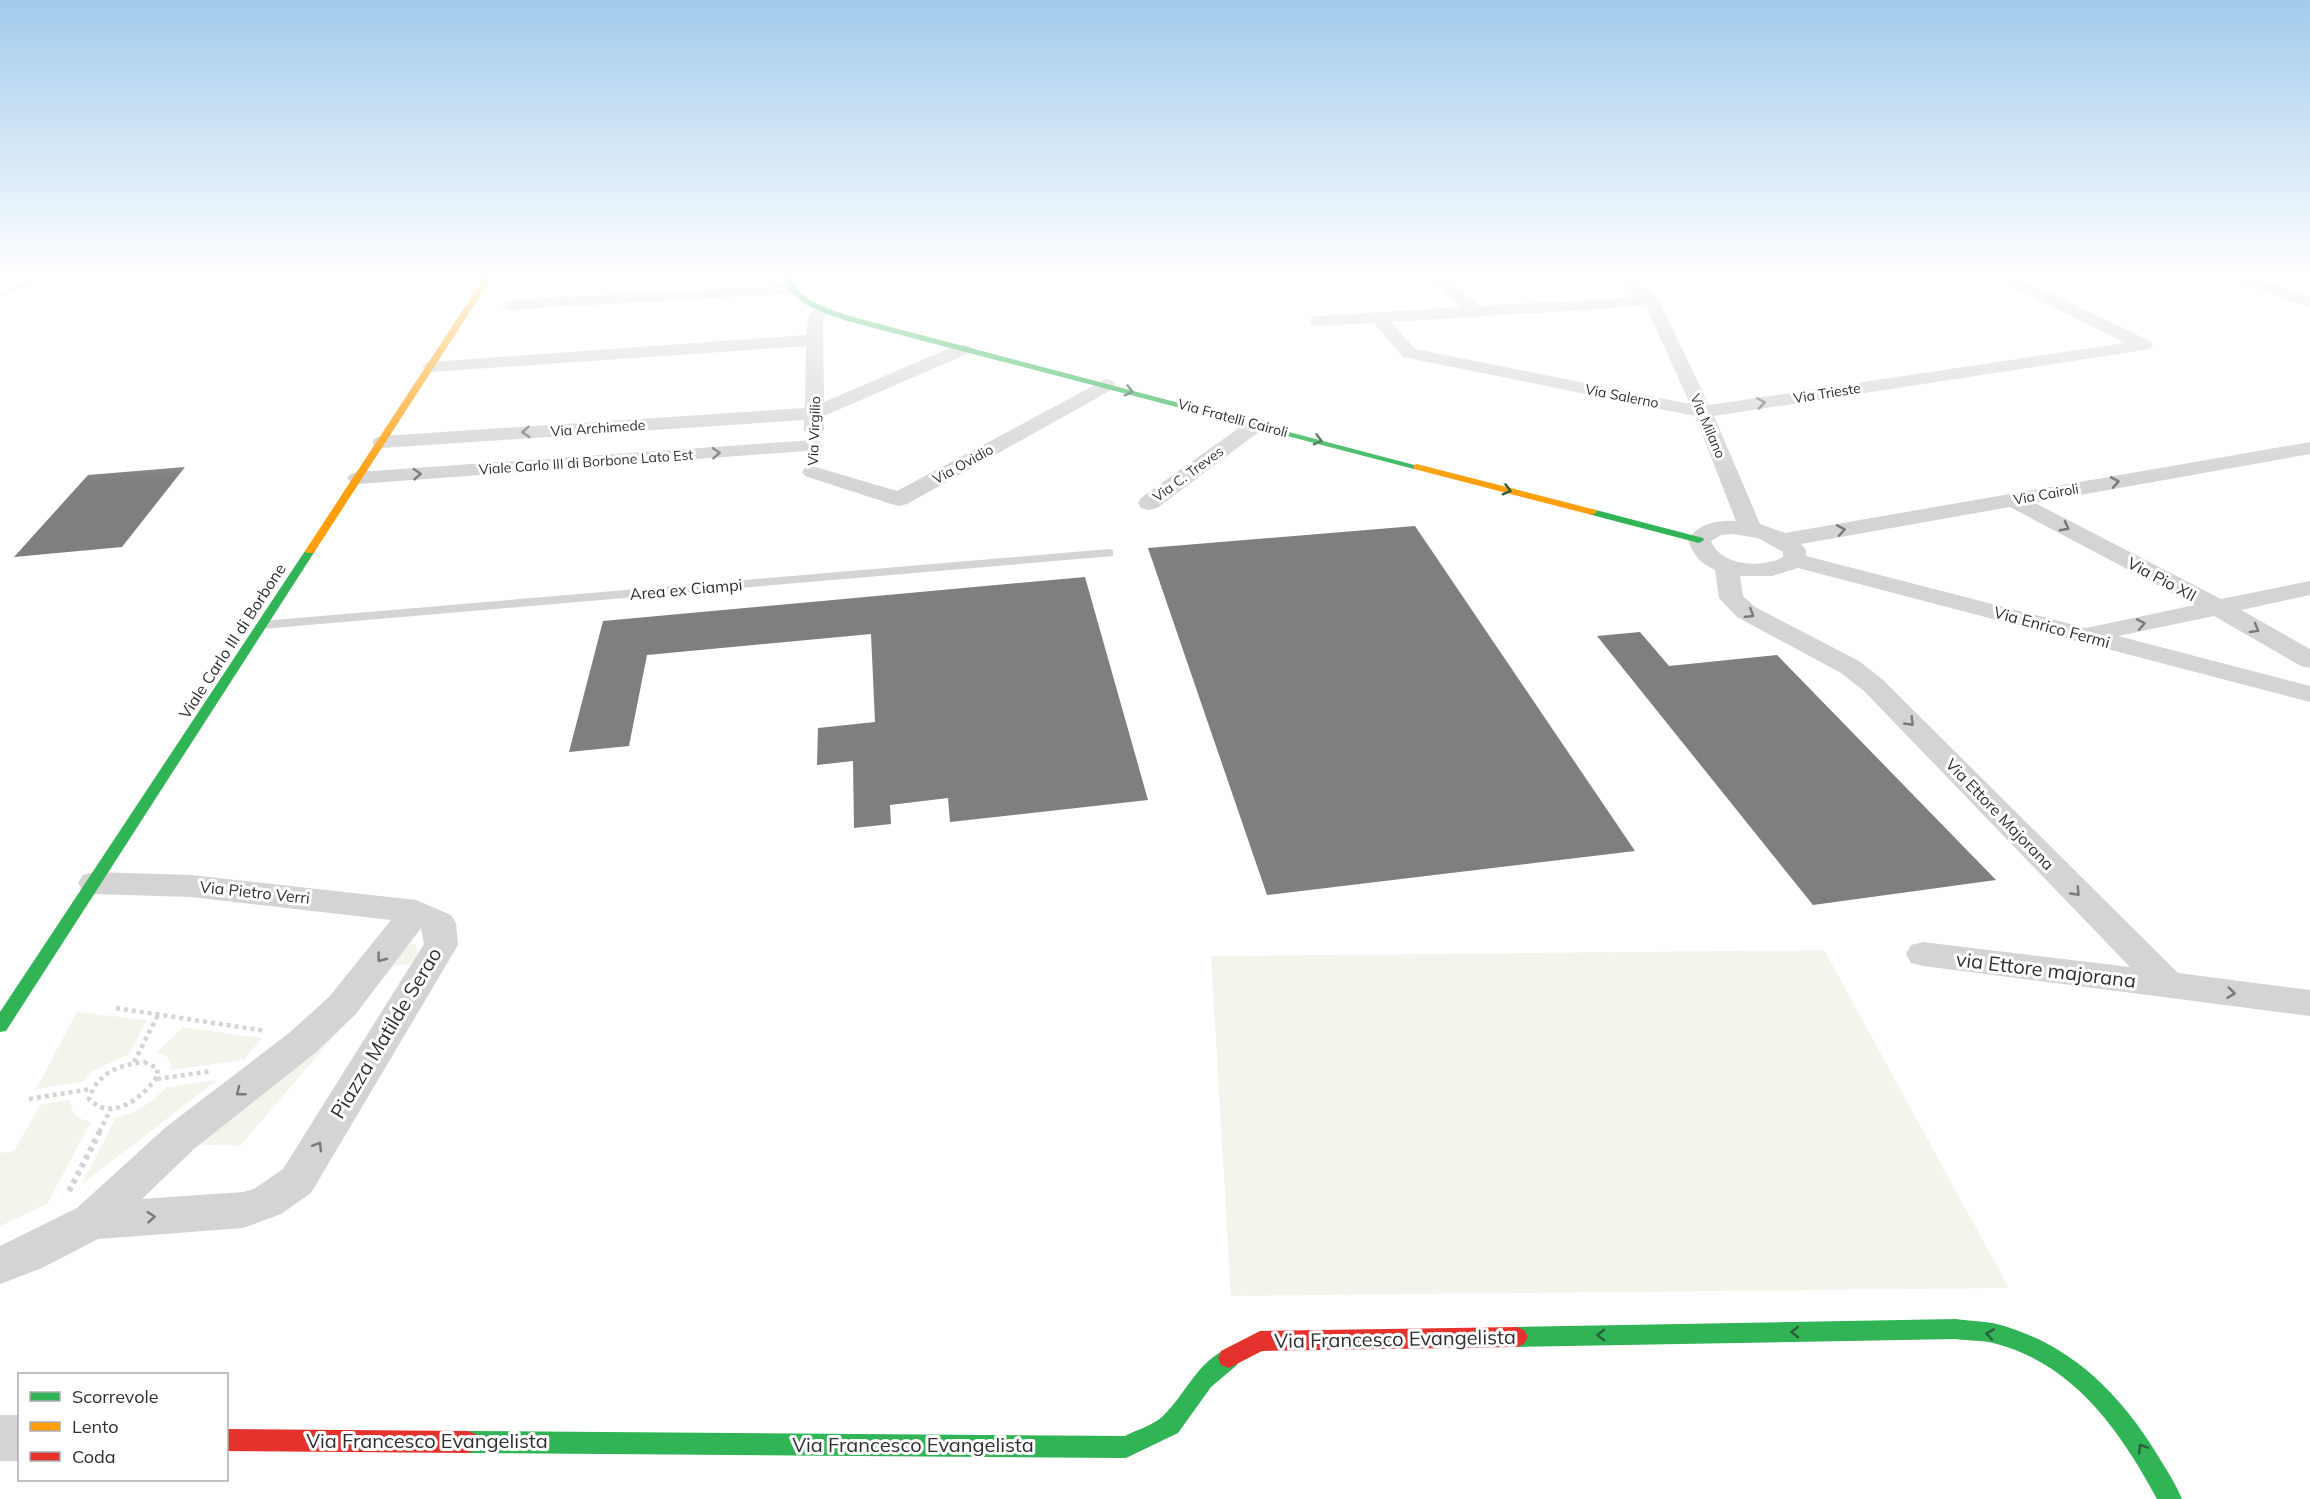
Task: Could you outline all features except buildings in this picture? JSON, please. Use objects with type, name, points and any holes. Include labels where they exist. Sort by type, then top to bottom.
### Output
[{"type":"street","name":"Viale Carlo III di Borbone","points":[[0,1026],[447,343]]},
{"type":"street","points":[[432,367],[773,343]]},
{"type":"street","name":"Via Virgilio","points":[[812,478],[815,343]]},
{"type":"street","name":"Via Fratelli Cairoli","points":[[941,343],[1699,540]]},
{"type":"street","name":"Via Salerno","points":[[1400,343],[1409,353],[1703,412]]},
{"type":"street","name":"Via Milano","points":[[1671,343],[1703,412],[1750,528]]},
{"type":"street","name":"Via Trieste","points":[[1703,412],[2145,345],[2141,343]]},
{"type":"street","name":"Via Archimede","points":[[382,442],[815,413],[963,349]]},
{"type":"street","name":"Via Ovidio","points":[[812,478],[899,499],[1106,385]]},
{"type":"street","name":"Via C. Treves","points":[[1149,503],[1257,424]]},
{"type":"street","name":"Viale Carlo III di Borbone Lato Est","points":[[358,478],[813,446]]},
{"type":"street","name":"Via Cairoli","points":[[1726,565],[1761,572],[1788,567],[1789,550],[2013,500],[2310,448]]},
{"type":"street","name":"Via Pio XII","points":[[2013,500],[2219,608],[2310,660]]},
{"type":"street","name":"Via Enrico Fermi","points":[[1699,540],[1704,533],[1716,528],[1750,528],[1789,550],[2084,636],[2310,694]]},
{"type":"street","points":[[1699,540],[1699,546],[1704,553],[1726,565]]},
{"type":"street","name":"Via Ettore Majorana","points":[[1726,565],[1731,598],[1746,612],[1850,667],[1873,685],[2168,985]]},
{"type":"street","points":[[2084,636],[2310,588]]},
{"type":"street","name":"Via Pietro Verri","points":[[94,883],[191,886],[416,911]]},
{"type":"street","name":"Piazza Matilde Serao","points":[[0,1265],[27,1255],[79,1210],[180,1138],[309,1037],[342,1006],[416,911],[439,923],[441,945],[297,1181],[267,1202],[243,1210],[79,1210]]},
{"type":"street","name":"via Ettore majorana","points":[[1923,954],[2168,985]]},
{"type":"street","points":[[2168,985],[2310,1003]]},
{"type":"street","name":"Via Francesco Evangelista","points":[[228,1440],[1126,1446],[1170,1425],[1203,1380],[1228,1358],[1260,1341],[1956,1329],[1997,1334],[2041,1352],[2082,1379],[2119,1414],[2146,1454],[2170,1499]]},
{"type":"street","points":[[0,1438],[18,1438]]},
{"type":"lane","name":"Area ex Ciampi","points":[[262,625],[1109,553]]},
{"type":"path","points":[[116,1008],[309,1037]]},
{"type":"path","points":[[134,1063],[158,1015]]},
{"type":"path","points":[[144,1062],[157,1068],[158,1075],[155,1082],[140,1098],[111,1109],[98,1108],[92,1104],[89,1099],[92,1089],[102,1077],[134,1063],[144,1062]]},
{"type":"path","points":[[29,1099],[92,1089]]},
{"type":"path","points":[[79,1210],[111,1109]]},
{"type":"shaded area","points":[[404,944],[415,944],[419,955],[409,964],[394,966],[240,1146],[190,1144]]},
{"type":"shaded area","points":[[1824,950],[2009,1288],[1231,1296],[1211,956]]},
{"type":"shaded area","points":[[77,1012],[147,1020],[128,1055],[94,1070],[82,1082],[36,1089]]},
{"type":"shaded area","points":[[183,1027],[262,1038],[244,1060],[170,1070],[172,1065],[167,1057],[157,1052]]},
{"type":"shaded area","points":[[217,1080],[81,1185],[116,1118],[136,1111],[152,1101],[167,1087]]},
{"type":"shaded area","points":[[70,1100],[76,1115],[91,1122],[47,1204],[0,1226],[0,1153],[14,1151],[41,1104]]},
{"type":"traffic: fast","points":[[940,343],[1417,467]]},
{"type":"traffic: fast","points":[[1592,512],[1699,540]]},
{"type":"traffic: fast","points":[[0,1026],[310,551]]},
{"type":"traffic: fast","points":[[1517,1337],[1956,1329],[1997,1334],[2028,1345],[2056,1359],[2080,1376],[2121,1419],[2170,1499]]},
{"type":"traffic: fast","points":[[468,1442],[1126,1447],[1170,1425],[1203,1380],[1229,1358]]},
{"type":"traffic: slow","points":[[310,551],[445,343]]},
{"type":"traffic: slow","points":[[1417,467],[1592,512]]},
{"type":"traffic: jam","points":[[1229,1358],[1260,1341],[1517,1337]]},
{"type":"traffic: jam","points":[[228,1440],[468,1442]]}]
